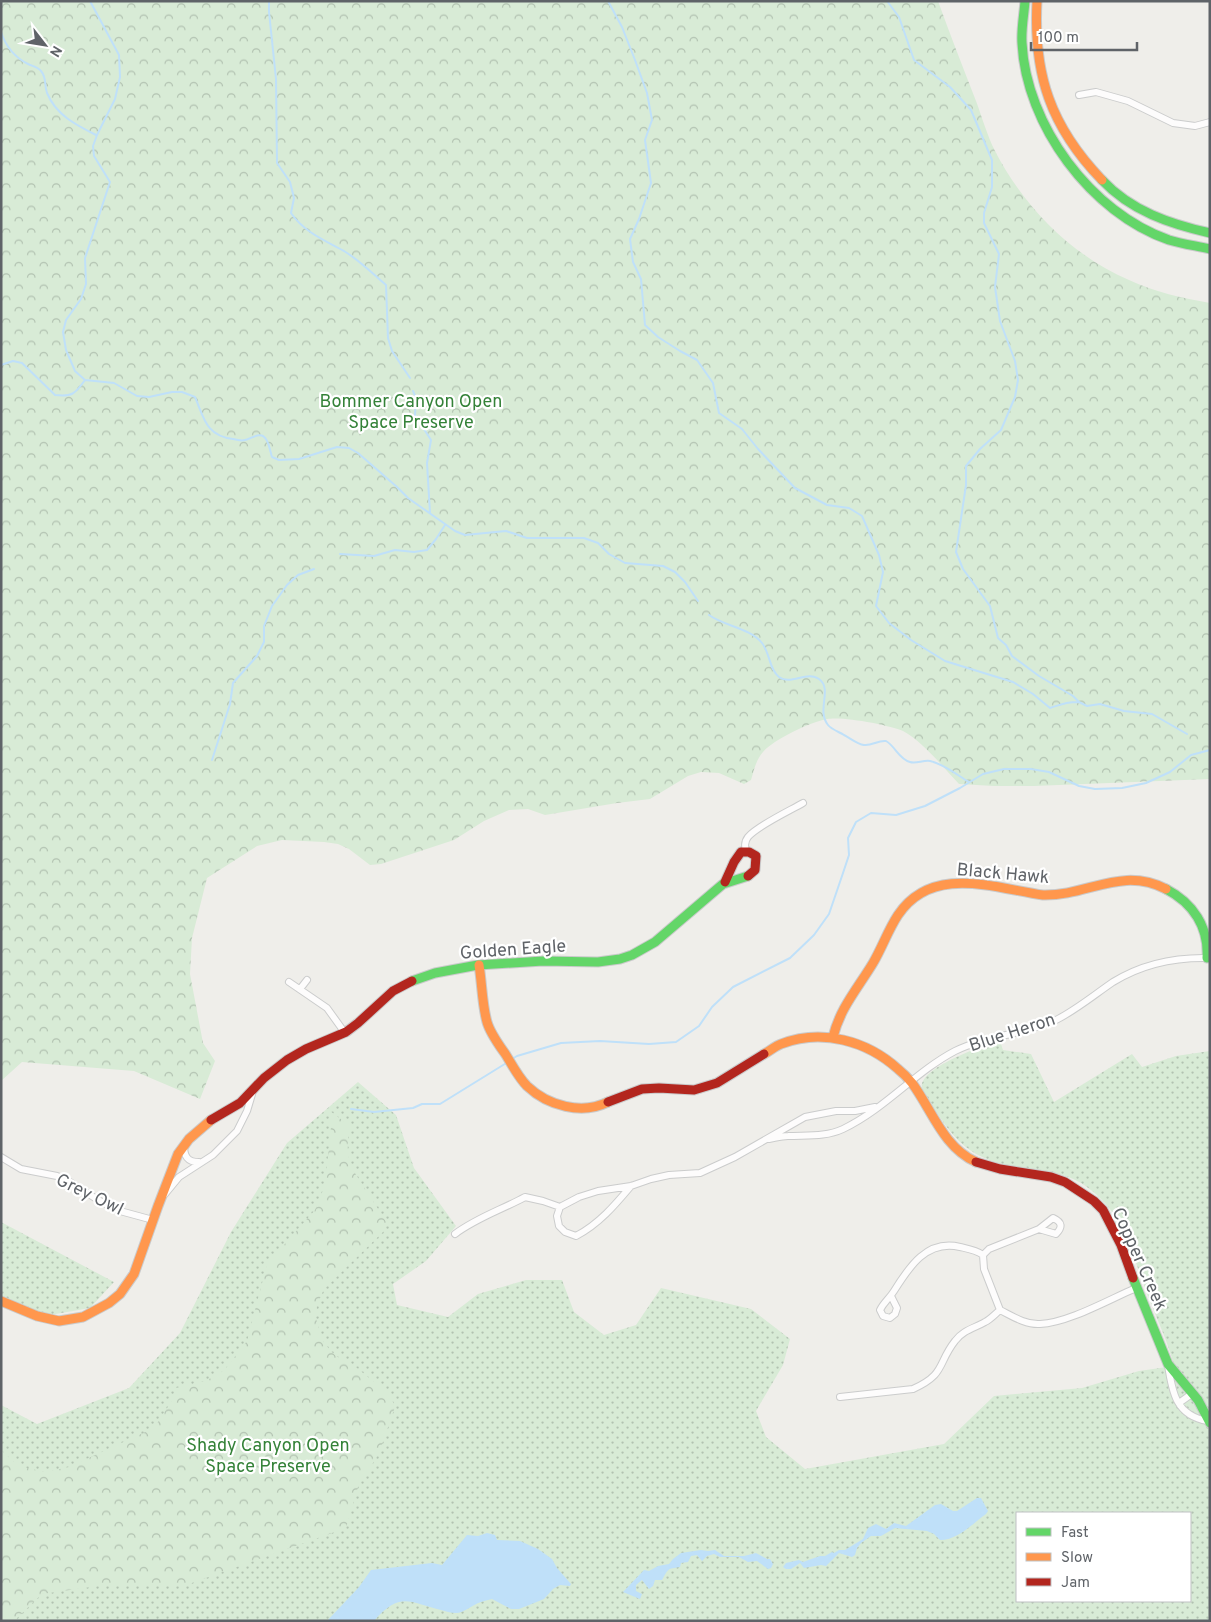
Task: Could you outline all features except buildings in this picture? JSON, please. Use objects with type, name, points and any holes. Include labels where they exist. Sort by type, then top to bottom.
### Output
[{"type":"street","points":[[1025,1],[1023,51],[1031,89],[1039,114],[1055,145],[1076,175],[1100,199],[1128,220],[1154,234],[1178,243],[1210,249]]},
{"type":"street","points":[[1037,1],[1034,23],[1036,52],[1046,96],[1054,116],[1079,155],[1109,188],[1135,207],[1159,219],[1210,233]]},
{"type":"street","points":[[1079,94],[1096,92],[1128,101],[1173,123],[1195,126],[1210,122]]},
{"type":"street","points":[[746,852],[745,843],[747,838],[755,831],[803,803]]},
{"type":"street","name":"Golden Eagle","points":[[1,1301],[42,1319],[69,1322],[88,1316],[106,1306],[120,1295],[130,1283],[139,1264],[153,1220],[180,1151],[194,1133],[242,1101],[285,1060],[302,1050],[345,1033],[399,987],[413,980],[444,971],[479,965],[533,961],[607,962],[637,954],[656,941],[725,882],[741,852],[756,856],[758,863],[756,871],[750,876],[725,882]]},
{"type":"street","name":"Black Hawk","points":[[833,1037],[843,1007],[875,960],[894,922],[905,905],[920,893],[938,885],[969,883],[1044,895],[1065,894],[1132,879],[1148,882],[1182,898],[1195,912],[1202,925],[1208,944],[1208,958]]},
{"type":"street","name":"Blue Heron","points":[[769,1139],[788,1136],[816,1136],[842,1129],[879,1107],[940,1059],[971,1044],[1055,1020],[1130,972],[1151,964],[1171,960],[1208,958]]},
{"type":"street","name":"Copper Creek","points":[[479,965],[487,1023],[497,1042],[514,1070],[526,1085],[541,1097],[562,1106],[579,1108],[599,1107],[624,1095],[642,1090],[659,1088],[694,1090],[717,1083],[780,1044],[806,1038],[833,1037],[864,1046],[876,1052],[911,1081],[942,1132],[959,1152],[974,1162],[1000,1169],[1051,1177],[1065,1182],[1094,1200],[1110,1220],[1121,1245],[1136,1288],[1168,1364],[1172,1387],[1179,1403],[1184,1412],[1209,1422]]},
{"type":"street","points":[[300,989],[307,980]]},
{"type":"street","points":[[289,982],[327,1008],[345,1033]]},
{"type":"street","name":"Golden Eagle","points":[[162,1196],[178,1177],[224,1146],[237,1131],[247,1111],[254,1088]]},
{"type":"street","name":"Blue Heron","points":[[560,1207],[579,1197],[598,1191],[631,1186],[669,1175],[700,1173],[715,1168],[805,1117],[836,1111],[855,1111],[879,1107]]},
{"type":"street","points":[[184,1145],[184,1153],[187,1159],[192,1162],[202,1162]]},
{"type":"street","name":"Grey Owl","points":[[1,1157],[21,1169],[62,1178],[109,1206],[153,1220]]},
{"type":"street","points":[[455,1234],[487,1214],[525,1197],[560,1207],[557,1216],[559,1226],[566,1232],[576,1236],[586,1231],[606,1215],[631,1186]]},
{"type":"street","points":[[1040,1229],[989,1249],[983,1255],[984,1269],[1000,1310],[1026,1322],[1049,1323],[1069,1318],[1136,1288]]},
{"type":"street","points":[[891,1296],[909,1267],[922,1255],[936,1247],[945,1245],[956,1246],[976,1251],[983,1255]]},
{"type":"street","points":[[840,1397],[913,1389],[924,1384],[933,1378],[941,1368],[956,1340],[969,1329],[987,1321],[1000,1310]]},
{"type":"street","name":"Copper Creek","points":[[1168,1364],[1198,1400],[1209,1422]]},
{"type":"street","points":[[1179,1403],[1193,1393]]},
{"type":"green space","name":"Bommer Canyon Open Space Preserve","points":[[1,1],[938,1],[992,145],[1007,172],[1035,210],[1069,243],[1108,270],[1159,291],[1210,303],[1210,779],[1034,786],[959,784],[925,748],[903,731],[888,726],[834,718],[803,727],[768,747],[759,758],[751,780],[744,784],[719,773],[701,772],[688,776],[650,799],[545,815],[528,809],[509,810],[484,821],[454,840],[381,864],[370,865],[349,849],[338,844],[282,840],[257,846],[207,878],[192,938],[190,974],[203,1043],[215,1061],[200,1099],[134,1071],[22,1062],[1,1081]]},
{"type":"green space","points":[[1000,1041],[1003,1050],[1031,1054],[1054,1102],[1132,1054],[1142,1067],[1176,1056],[1210,1051],[1210,1621],[1,1621],[1,1405],[37,1424],[129,1388],[180,1333],[231,1232],[287,1143],[358,1082],[396,1115],[414,1168],[456,1226],[426,1261],[393,1284],[397,1305],[448,1317],[478,1294],[526,1280],[562,1280],[574,1312],[604,1335],[636,1325],[661,1288],[751,1309],[790,1339],[783,1365],[756,1411],[766,1437],[805,1469],[944,1444],[994,1396],[1082,1388],[1139,1371],[1174,1366],[1129,1244],[1121,1226],[1105,1203],[1081,1183],[1066,1176],[984,1158],[960,1142],[941,1118],[922,1088],[924,1080],[941,1065],[967,1052]]},
{"type":"green space","name":"Shady Canyon Open Space Preserve","points":[[330,1111],[350,1126],[348,1148],[353,1170],[387,1223],[383,1232],[324,1289],[317,1305],[316,1318],[322,1340],[330,1350],[336,1356],[352,1364],[390,1395],[395,1407],[379,1453],[360,1480],[346,1528],[189,1584],[112,1584],[42,1594],[14,1621],[1,1621],[1,1450],[15,1463],[27,1468],[46,1472],[69,1467],[154,1428],[175,1396],[176,1388],[205,1381],[226,1368],[247,1341],[267,1264],[315,1210],[325,1185],[331,1127]]},
{"type":"green space","points":[[1,1222],[114,1282],[90,1308],[44,1316],[1,1297]]},
{"type":"water","points":[[977,1498],[981,1498],[988,1511],[970,1527],[953,1537],[940,1540],[934,1534],[927,1531],[895,1528],[881,1536],[871,1536],[861,1543],[852,1557],[839,1553],[826,1566],[804,1568],[800,1563],[791,1569],[783,1567],[786,1563],[799,1560],[803,1562],[839,1550],[845,1550],[863,1539],[868,1528],[876,1524],[886,1529],[894,1523],[906,1526],[935,1505],[941,1504],[953,1511],[957,1511]]},
{"type":"water","points":[[487,1533],[495,1535],[497,1540],[520,1541],[538,1549],[552,1559],[571,1584],[570,1586],[560,1585],[553,1589],[544,1599],[519,1609],[511,1609],[492,1599],[478,1603],[462,1612],[454,1613],[405,1601],[391,1606],[374,1621],[327,1621],[359,1587],[371,1570],[432,1563],[442,1565],[467,1535],[478,1536]]},
{"type":"water","points":[[715,1550],[724,1556],[744,1556],[756,1553],[770,1559],[773,1564],[768,1569],[757,1561],[748,1562],[739,1557],[720,1557],[714,1554],[707,1556],[702,1561],[697,1555],[691,1556],[688,1562],[681,1563],[680,1567],[669,1570],[662,1580],[655,1580],[653,1586],[649,1589],[642,1580],[636,1585],[636,1591],[642,1594],[640,1599],[623,1592],[644,1570],[649,1571],[658,1566],[669,1564],[681,1553]]},
{"type":"waterway","points":[[90,1],[119,55],[120,77],[115,99],[93,146],[94,156],[110,182],[85,258],[86,284],[81,299],[66,320],[63,332],[66,350],[75,371],[85,380],[114,383],[137,396],[149,397],[182,392],[195,397],[211,430],[224,437],[241,440],[258,435],[263,436],[268,443],[272,457],[279,460],[299,459],[337,447],[349,448],[358,453],[408,498],[455,531],[465,535],[506,531],[527,538],[584,538],[598,543],[609,554],[625,563],[663,566],[675,572],[685,582],[698,601]]},
{"type":"waterway","points":[[269,1],[276,79],[277,163],[290,182],[294,198],[291,213],[308,230],[350,255],[386,285],[388,338],[392,351],[410,378]]},
{"type":"waterway","points":[[608,1],[622,27],[635,60],[647,93],[652,120],[645,140],[651,183],[630,239],[633,262],[641,279],[645,325],[658,337],[697,360],[713,383],[719,413],[742,429],[795,488],[827,505],[849,508],[862,516],[879,555],[883,572],[876,606],[889,623],[911,640],[945,661],[1013,682],[1033,694],[1050,708],[1079,702]]},
{"type":"waterway","points":[[887,1],[899,17],[914,60],[950,87],[971,110],[992,160],[992,187],[984,213],[984,223],[999,254],[995,287],[1000,321],[1015,361],[1018,380],[1015,397],[1001,430],[980,449],[966,466],[966,485],[956,552],[963,569],[990,606],[998,638],[1006,645],[1012,656],[1039,676],[1087,706],[1100,704],[1124,711],[1152,714],[1187,734]]},
{"type":"waterway","points":[[1,32],[8,47],[15,55],[41,71],[44,76],[47,93],[61,113],[74,123],[96,135]]},
{"type":"waterway","points":[[1,365],[13,361],[22,363],[55,395],[73,394],[85,380]]},
{"type":"waterway","points":[[413,391],[416,398],[415,415],[431,440],[427,463],[430,513]]},
{"type":"waterway","points":[[340,554],[374,556],[395,550],[414,552],[427,550],[445,525]]},
{"type":"waterway","points":[[212,760],[230,704],[233,683],[257,656],[264,642],[264,626],[272,606],[287,585],[298,575],[314,569]]},
{"type":"waterway","points":[[709,615],[744,630],[757,638],[765,647],[773,670],[779,677],[789,680],[809,676],[819,679],[825,688],[825,719],[833,729],[864,745],[886,741],[906,760],[912,762],[935,762],[969,782]]},
{"type":"waterway","points":[[512,1059],[561,1043],[600,1041],[649,1044],[676,1042],[699,1026],[712,1007],[733,987],[790,958],[814,935],[829,914],[849,855],[848,838],[856,822],[871,813],[896,815],[925,806],[983,774],[1004,769],[1031,769],[1049,772],[1079,786],[1095,789],[1122,788],[1146,783],[1170,772],[1191,755],[1210,750]]},
{"type":"waterway","points":[[351,1109],[374,1112],[413,1108],[422,1104],[440,1104],[508,1062]]},
{"type":"traffic: fast","points":[[1025,1],[1022,43],[1026,74],[1036,105],[1050,134],[1068,162],[1089,187],[1114,209],[1140,227],[1169,240],[1210,249]]},
{"type":"traffic: fast","points":[[1102,180],[1125,200],[1152,215],[1210,233]]},
{"type":"traffic: fast","points":[[412,981],[435,973],[478,965],[543,961],[598,962],[620,959],[632,955],[655,942],[723,884],[748,876]]},
{"type":"traffic: fast","points":[[1166,889],[1184,901],[1197,917],[1205,936],[1207,958]]},
{"type":"traffic: fast","points":[[1133,1278],[1168,1364],[1198,1400],[1210,1423]]},
{"type":"traffic: slow","points":[[1037,1],[1038,53],[1042,76],[1049,98],[1058,120],[1070,140],[1084,160],[1102,180]]},
{"type":"traffic: slow","points":[[833,1037],[845,1007],[873,963],[898,915],[912,899],[928,889],[946,884],[965,883],[1043,895],[1059,894],[1119,881],[1134,880],[1166,889]]},
{"type":"traffic: slow","points":[[479,965],[488,1026],[527,1086],[545,1099],[576,1108],[598,1106],[608,1102]]},
{"type":"traffic: slow","points":[[764,1054],[781,1044],[812,1037],[828,1037],[843,1040],[872,1051],[886,1059],[907,1077],[947,1138],[955,1147],[976,1162]]},
{"type":"traffic: slow","points":[[1,1301],[37,1316],[59,1321],[83,1317],[109,1303],[120,1294],[134,1274],[178,1154],[189,1139],[211,1120]]},
{"type":"traffic: jam","points":[[725,882],[741,852],[749,852],[756,856],[755,870],[748,876]]},
{"type":"traffic: jam","points":[[211,1120],[240,1103],[264,1078],[287,1060],[306,1049],[346,1032],[393,991],[412,981]]},
{"type":"traffic: jam","points":[[608,1102],[642,1089],[694,1090],[717,1083],[764,1054]]},
{"type":"traffic: jam","points":[[976,1162],[1000,1169],[1051,1177],[1065,1182],[1094,1201],[1103,1210],[1121,1245],[1133,1278]]}]
